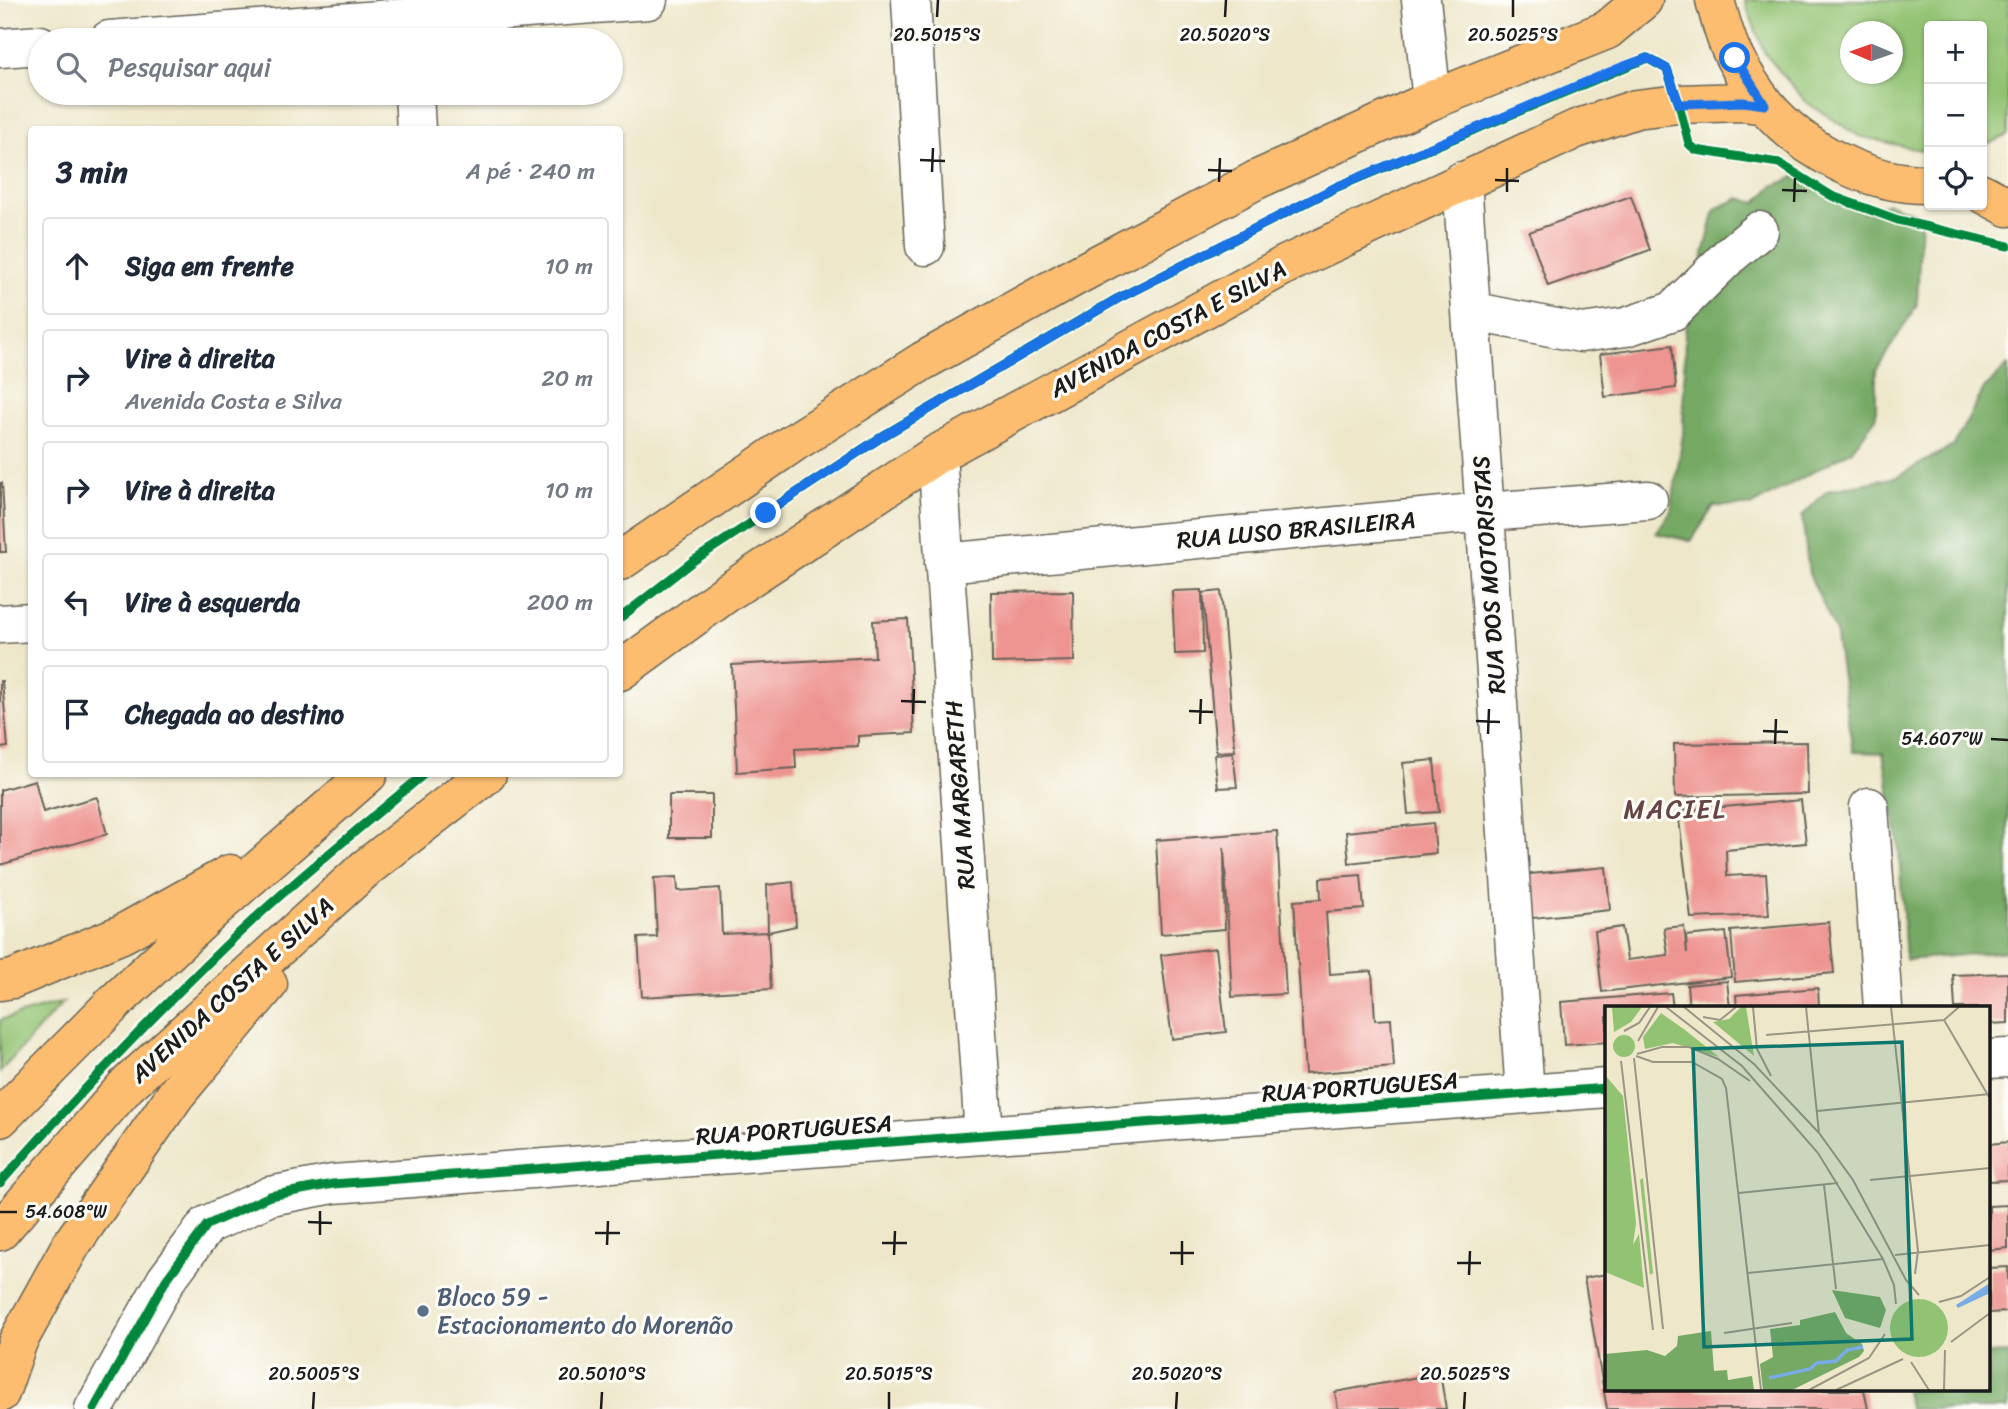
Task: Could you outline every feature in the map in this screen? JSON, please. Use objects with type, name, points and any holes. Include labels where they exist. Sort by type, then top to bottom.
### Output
[{"type":"main road","points":[[623,559],[793,443],[923,361],[1256,180],[1432,100],[1607,30],[1643,0]]},
{"type":"main road","points":[[1715,0],[1735,58],[1765,105],[1797,136],[1835,160],[1876,176],[1924,183]]},
{"type":"main road","name":"AVENIDA COSTA E SILVA","points":[[623,669],[728,592],[937,454],[1287,264],[1576,130],[1636,109],[1679,104],[1743,102],[1765,105]]},
{"type":"main road","points":[[1987,178],[2008,173]]},
{"type":"main road","points":[[1987,196],[2008,207]]},
{"type":"main road","name":"AVENIDA COSTA E SILVA","points":[[0,1231],[126,1086],[366,868],[483,777]]},
{"type":"main road","points":[[0,981],[13,979],[122,934],[217,883],[359,782]]},
{"type":"main road","points":[[0,1118],[125,992],[215,908],[359,782]]},
{"type":"main road","points":[[0,1393],[18,1341],[78,1234],[176,1094],[366,868]]},
{"type":"street","points":[[281,28],[648,0]]},
{"type":"street","points":[[911,0],[925,246]]},
{"type":"street","points":[[1421,0],[1432,100]]},
{"type":"street","points":[[0,48],[28,46]]},
{"type":"street","points":[[415,105],[416,126]]},
{"type":"street","name":"RUA DOS MOTORISTAS","points":[[1462,181],[1525,1094]]},
{"type":"street","points":[[1471,311],[1581,333],[1626,327],[1673,311],[1729,256],[1759,231]]},
{"type":"street","name":"RUA MARGARETH","points":[[937,454],[984,1135]]},
{"type":"street","name":"RUA LUSO BRASILEIRA","points":[[944,563],[1485,512],[1648,500]]},
{"type":"street","points":[[0,624],[28,622]]},
{"type":"street","points":[[1869,807],[1883,1006]]},
{"type":"street","points":[[1990,1059],[2008,1058]]},
{"type":"street","name":"RUA PORTUGUESA","points":[[94,1409],[166,1280],[207,1226],[270,1196],[333,1184],[1605,1088]]},
{"type":"green space","points":[[1744,0],[2008,0],[2008,135],[1987,143],[1987,21],[1924,21],[1924,151],[1859,136],[1806,102],[1765,54]]},
{"type":"green space","points":[[1805,173],[1864,213],[1888,203],[1921,216],[1917,305],[1876,370],[1876,418],[1851,451],[1751,506],[1714,506],[1691,541],[1656,533],[1671,511],[1683,434],[1685,332],[1715,209],[1740,198],[1756,203],[1773,186]]},
{"type":"green space","points":[[2008,365],[2008,951],[1906,960],[1898,838],[1883,753],[1853,752],[1835,630],[1809,574],[1802,516],[1827,491],[1896,477],[1953,446],[1984,389]]},
{"type":"green space","points":[[63,1002],[0,1072],[0,1020]]},
{"type":"green space","points":[[2008,1353],[2008,1409],[1909,1409],[1906,1392],[1990,1392],[1990,1354]]},
{"type":"building","points":[[1631,196],[1650,250],[1548,286],[1529,232]]},
{"type":"building","points":[[1672,345],[1676,388],[1605,397],[1600,354]]},
{"type":"building","points":[[2,483],[6,552],[0,552]]},
{"type":"building","points":[[1202,590],[1203,653],[1175,654],[1172,591]]},
{"type":"building","points":[[1073,591],[1074,661],[992,663],[991,592]]},
{"type":"building","points":[[1221,591],[1235,751],[1216,752],[1203,593]]},
{"type":"building","points":[[908,619],[914,733],[858,736],[858,746],[795,749],[796,768],[737,772],[732,665],[875,657],[873,621]]},
{"type":"building","points":[[0,681],[8,747],[0,748]]},
{"type":"building","points":[[1807,742],[1808,794],[1675,797],[1674,744]]},
{"type":"building","points":[[1233,753],[1237,787],[1218,788],[1214,755]]},
{"type":"building","points":[[1434,760],[1439,812],[1408,814],[1403,763]]},
{"type":"building","points":[[35,780],[43,812],[97,797],[107,834],[0,865],[0,790]]},
{"type":"building","points":[[669,795],[712,795],[712,838],[669,838]]},
{"type":"building","points":[[1801,800],[1806,843],[1726,850],[1727,876],[1766,874],[1769,915],[1691,918],[1678,811]]},
{"type":"building","points":[[1433,823],[1436,853],[1349,863],[1346,832]]},
{"type":"building","points":[[1277,831],[1286,994],[1232,997],[1224,847],[1225,929],[1161,934],[1156,840]]},
{"type":"building","points":[[1606,867],[1610,910],[1523,919],[1519,875]]},
{"type":"building","points":[[1361,875],[1364,909],[1326,912],[1330,974],[1372,971],[1375,1020],[1391,1019],[1394,1067],[1305,1074],[1294,901],[1321,899],[1320,878]]},
{"type":"building","points":[[677,877],[678,891],[720,888],[722,934],[768,932],[771,989],[642,997],[638,938],[657,937],[654,878]]},
{"type":"building","points":[[793,882],[796,926],[768,932],[767,885]]},
{"type":"building","points":[[1829,922],[1834,973],[1735,982],[1731,931]]},
{"type":"building","points":[[1684,926],[1687,953],[1686,936],[1726,932],[1731,977],[1602,992],[1595,931],[1622,927],[1627,960],[1668,955],[1664,928]]},
{"type":"building","points":[[1216,948],[1226,1032],[1172,1039],[1161,955]]},
{"type":"building","points":[[2008,973],[2008,1023],[1990,1024],[1990,1006],[1955,1006],[1953,975]]},
{"type":"building","points":[[1727,981],[1730,1006],[1689,1006],[1687,985]]},
{"type":"building","points":[[1818,988],[1819,1006],[1737,1006],[1736,995]]},
{"type":"building","points":[[1671,993],[1673,1006],[1605,1006],[1605,1042],[1564,1045],[1561,1002]]},
{"type":"building","points":[[2008,1142],[2008,1180],[1990,1181],[1990,1144]]},
{"type":"building","points":[[2008,1205],[2008,1248],[1990,1250],[1990,1206]]},
{"type":"building","points":[[2008,1267],[2008,1312],[1990,1313],[1990,1268]]},
{"type":"building","points":[[1605,1274],[1605,1392],[1864,1392],[1868,1409],[1607,1409],[1584,1278]]},
{"type":"building","points":[[1440,1373],[1446,1409],[1338,1409],[1335,1392]]},
{"type":"cycle path","points":[[623,616],[693,561],[883,436],[1117,299],[1337,187],[1647,58],[1667,69],[1689,144],[1696,150],[1779,163],[1832,196],[1898,220],[2008,246]]},
{"type":"cycle path","points":[[0,1183],[104,1069],[212,959],[290,887],[420,777]]},
{"type":"cycle path","points":[[94,1409],[166,1280],[207,1225],[270,1196],[333,1184],[1605,1088]]},
{"type":"place","name":"Bloco 59 - Estacionamento do Morenão","points":[[423,1311]]},
{"type":"district","name":"MACIEL","points":[[1675,809]]},
{"type":"route","points":[[766,513],[883,436],[1117,299],[1336,187],[1624,66],[1647,58],[1667,69],[1679,104],[1743,102],[1765,105],[1735,58]]}]
